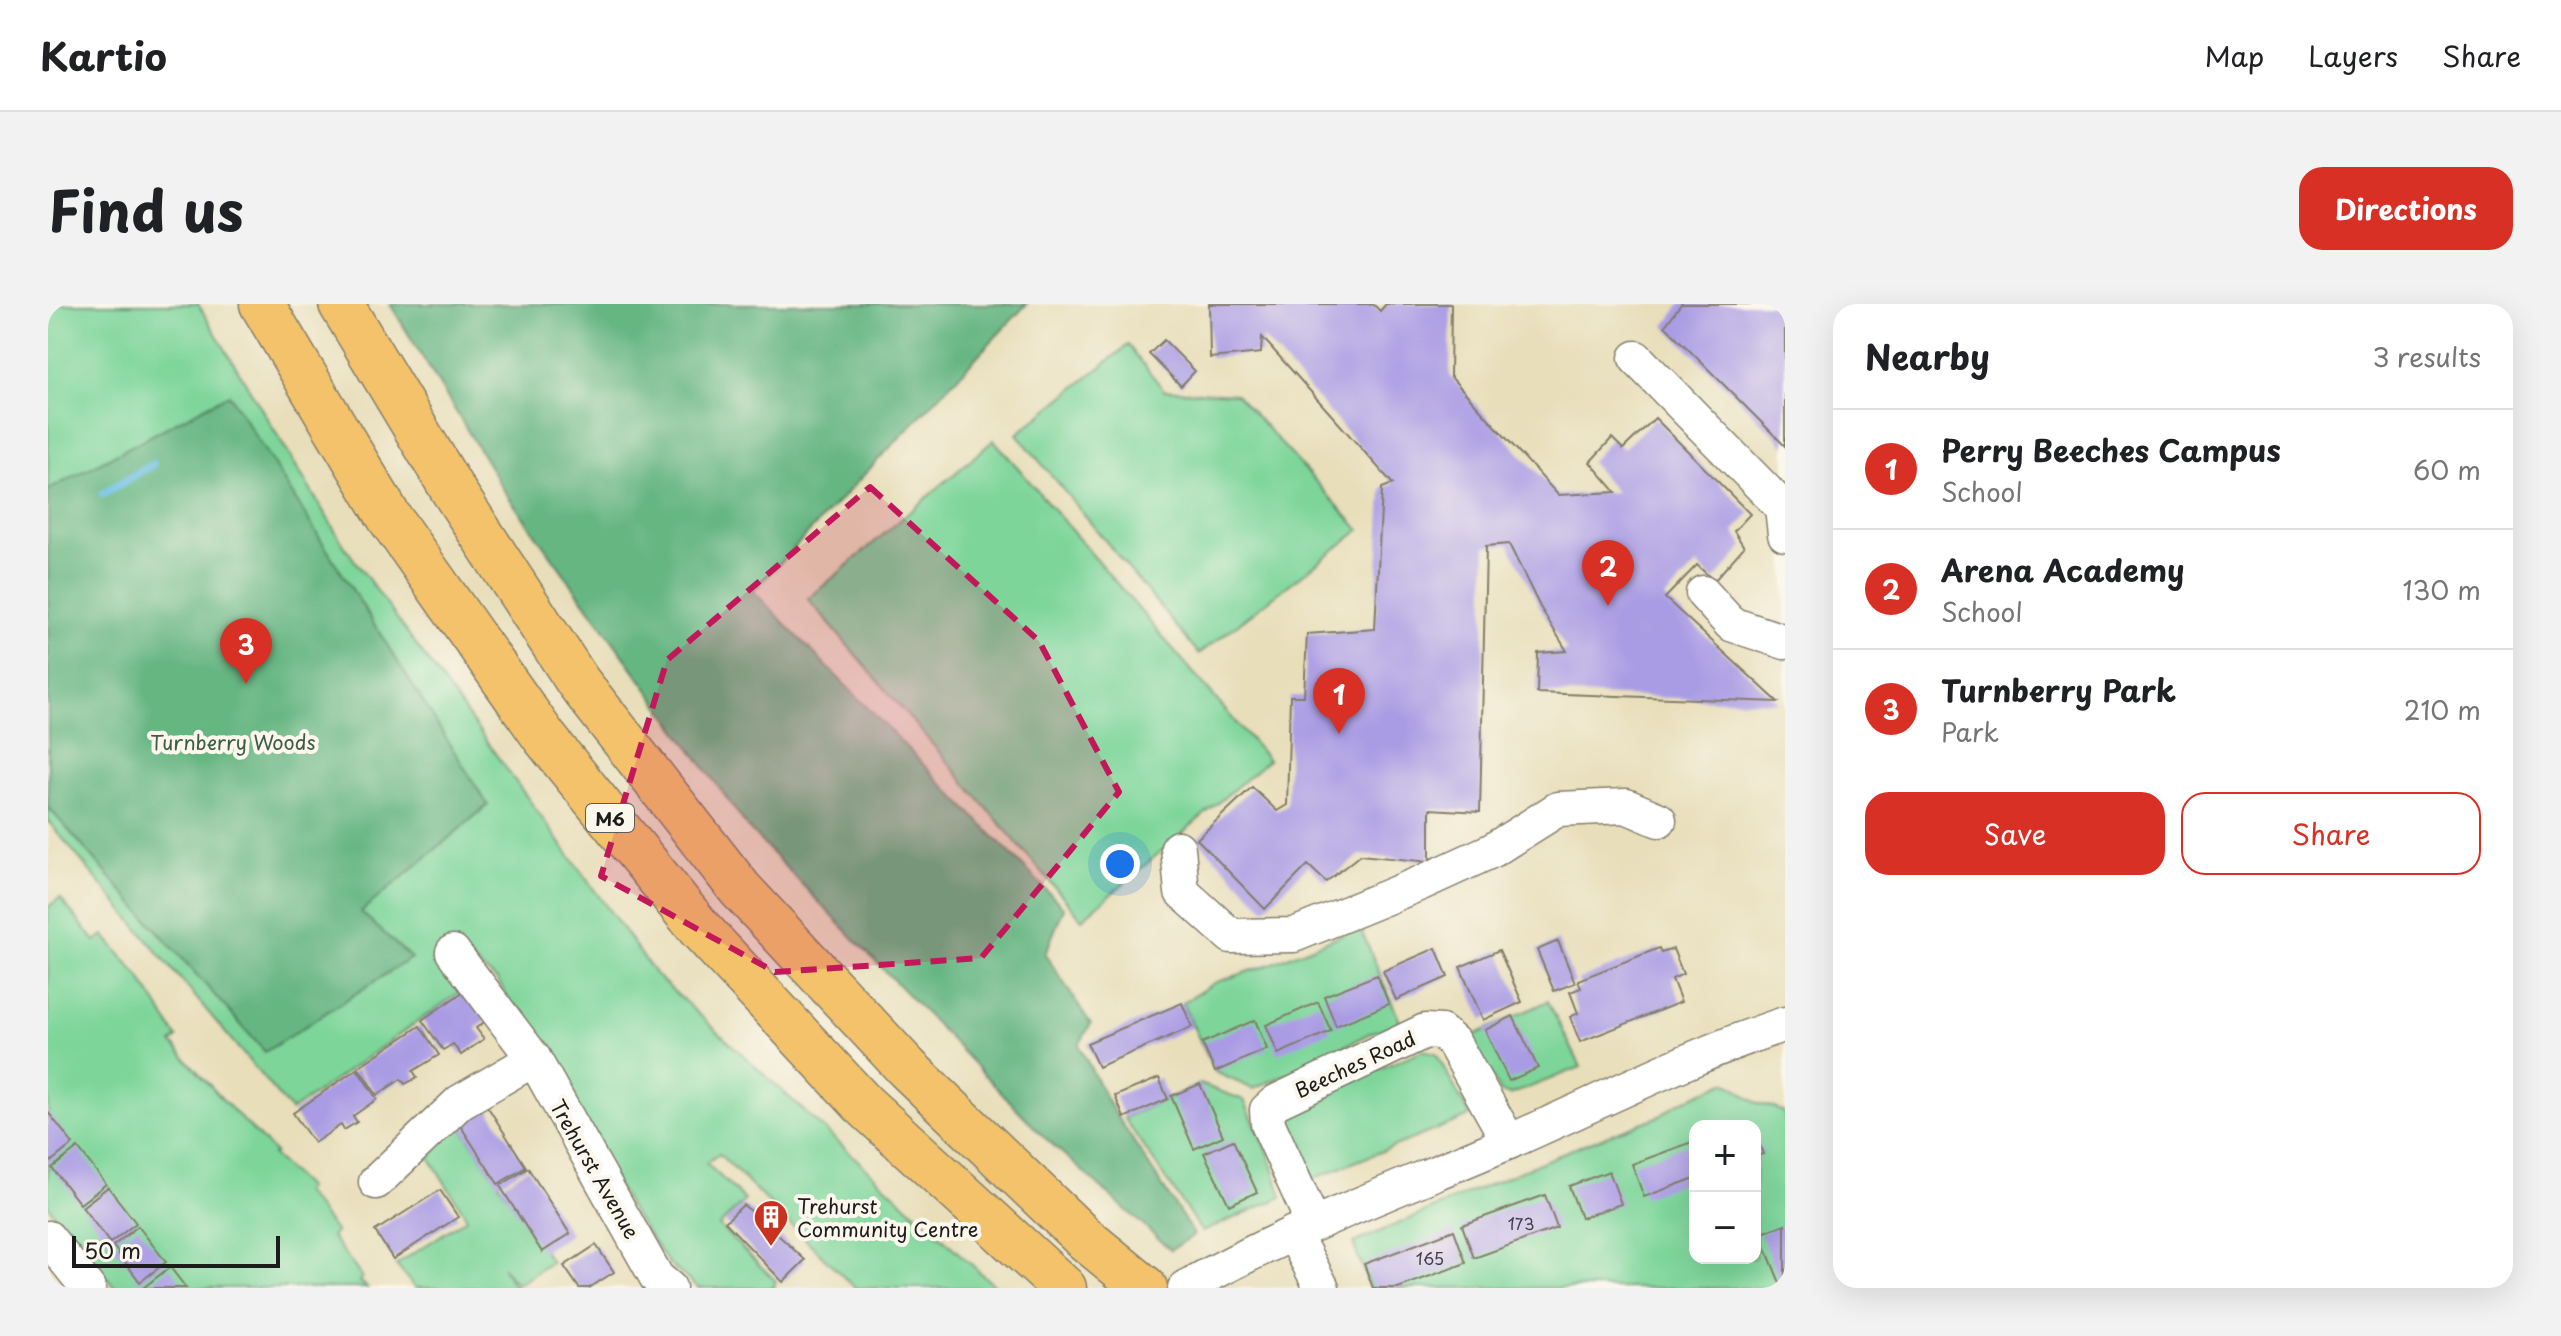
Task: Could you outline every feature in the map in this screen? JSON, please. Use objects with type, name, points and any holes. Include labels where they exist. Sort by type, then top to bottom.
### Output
[{"type":"highway","name":"M6","points":[[262,304],[389,517],[555,750],[699,928],[863,1104],[1052,1278]]},
{"type":"highway","points":[[341,304],[452,489],[578,682],[740,889],[907,1068],[1083,1237],[1145,1288]]},
{"type":"street","points":[[1636,358],[1782,507],[1785,534]]},
{"type":"street","points":[[1703,593],[1731,624],[1785,642]]},
{"type":"street","points":[[1178,848],[1182,892],[1231,936],[1294,935],[1493,850],[1558,809],[1626,806],[1659,820]]},
{"type":"street","name":"Trehurst Avenue","points":[[453,952],[534,1059],[656,1285]]},
{"type":"street","points":[[1185,1288],[1303,1228],[1509,1142],[1698,1058],[1785,1024]]},
{"type":"street","name":"Beeches Road","points":[[1303,1228],[1268,1124],[1267,1110],[1276,1102],[1425,1031],[1441,1032],[1453,1042],[1509,1142]]},
{"type":"street","points":[[376,1182],[460,1102],[534,1059]]},
{"type":"street","points":[[1303,1228],[1322,1288]]},
{"type":"street","points":[[48,1238],[88,1288]]},
{"type":"highlighted area","points":[[870,487],[1039,641],[1119,792],[981,958],[775,972],[601,876],[667,660]]},
{"type":"green space","points":[[48,304],[198,304],[345,547],[657,976],[997,1288],[855,1288],[719,1154],[706,1163],[745,1200],[719,1226],[776,1281],[773,1288],[698,1288],[669,1264],[633,1213],[498,981],[457,949],[471,984],[291,1111],[48,821]]},
{"type":"green space","points":[[390,304],[1027,304],[753,591],[1064,908],[1045,954],[1091,1024],[1079,1045],[1106,1099],[1194,1235],[1171,1250],[1043,1136],[749,829],[505,492]]},
{"type":"green space","points":[[1128,345],[1164,390],[1236,394],[1360,530],[1199,654],[1017,434]]},
{"type":"green space","name":"Turnberry Woods","points":[[229,394],[488,805],[361,912],[411,958],[265,1052],[48,807],[48,490]]},
{"type":"green space","points":[[994,440],[1268,760],[1082,919],[808,599]]},
{"type":"green space","points":[[60,898],[95,941],[104,935],[139,976],[178,1038],[172,1043],[275,1153],[272,1155],[307,1188],[304,1192],[336,1232],[331,1236],[362,1277],[359,1281],[367,1288],[115,1288],[48,1206],[48,907]]},
{"type":"green space","points":[[1360,927],[1401,1024],[1372,1032],[1253,1089],[1215,1072],[1182,1003],[1214,983],[1271,964]]},
{"type":"green space","points":[[1548,1001],[1581,1067],[1510,1095],[1500,1092],[1470,1037]]},
{"type":"green space","points":[[1423,1050],[1436,1053],[1470,1116],[1310,1180],[1279,1121],[1285,1110]]},
{"type":"green space","points":[[1725,1082],[1754,1101],[1785,1114],[1785,1288],[1370,1288],[1353,1243],[1579,1146],[1660,1116],[1678,1103]]},
{"type":"green space","points":[[1200,1084],[1244,1100],[1269,1154],[1282,1197],[1202,1232],[1124,1118]]},
{"type":"green space","points":[[458,1122],[551,1262],[517,1285],[502,1267],[515,1288],[415,1288],[396,1265],[467,1218],[427,1154]]},
{"type":"building","points":[[1209,304],[1373,304],[1380,311],[1386,304],[1451,304],[1450,376],[1558,495],[1616,492],[1590,462],[1612,438],[1623,449],[1655,418],[1750,514],[1734,531],[1744,547],[1714,581],[1697,565],[1665,598],[1778,702],[1537,693],[1538,653],[1567,651],[1540,607],[1509,544],[1486,546],[1480,812],[1430,809],[1430,862],[1360,855],[1326,882],[1308,865],[1265,909],[1197,839],[1252,787],[1277,811],[1287,805],[1290,696],[1304,696],[1307,634],[1375,629],[1382,488],[1393,484],[1262,337],[1261,353],[1210,358]]},
{"type":"building","points":[[1681,304],[1770,304],[1785,314],[1785,446],[1665,326]]},
{"type":"building","points":[[1164,340],[1195,371],[1181,386],[1149,354]]},
{"type":"building","points":[[1558,941],[1575,983],[1554,991],[1537,950]]},
{"type":"building","points":[[1436,948],[1448,977],[1396,1000],[1383,971]]},
{"type":"building","points":[[1659,948],[1661,953],[1673,949],[1683,974],[1672,979],[1681,1002],[1580,1042],[1570,1017],[1578,1013],[1570,992],[1581,988],[1578,980]]},
{"type":"building","points":[[1499,950],[1522,1002],[1483,1020],[1460,967]]},
{"type":"building","points":[[1377,975],[1389,1004],[1336,1026],[1324,996]]},
{"type":"building","points":[[466,990],[487,1020],[476,1028],[484,1039],[461,1055],[453,1044],[443,1050],[422,1020]]},
{"type":"building","points":[[1318,1002],[1331,1031],[1278,1054],[1266,1025]]},
{"type":"building","points":[[1182,1003],[1192,1027],[1098,1067],[1087,1043]]},
{"type":"building","points":[[1513,1016],[1538,1068],[1509,1081],[1485,1030]]},
{"type":"building","points":[[1255,1020],[1267,1049],[1215,1072],[1202,1043]]},
{"type":"building","points":[[420,1026],[439,1055],[413,1071],[417,1077],[411,1081],[405,1084],[401,1079],[377,1095],[358,1067]]},
{"type":"building","points":[[357,1069],[377,1099],[353,1116],[357,1122],[344,1130],[341,1125],[314,1143],[293,1113]]},
{"type":"building","points":[[1159,1078],[1168,1099],[1124,1118],[1115,1096]]},
{"type":"building","points":[[1200,1084],[1223,1136],[1194,1149],[1171,1096]]},
{"type":"building","points":[[484,1101],[526,1167],[498,1184],[456,1119]]},
{"type":"building","points":[[48,1112],[73,1144],[48,1164]]},
{"type":"building","points":[[1233,1140],[1257,1192],[1229,1205],[1204,1153]]},
{"type":"building","points":[[1689,1143],[1689,1180],[1644,1197],[1632,1164]]},
{"type":"building","points":[[78,1148],[106,1184],[80,1204],[52,1168]]},
{"type":"building","points":[[528,1168],[570,1234],[542,1252],[500,1186]]},
{"type":"building","points":[[1609,1171],[1621,1204],[1581,1218],[1569,1186]]},
{"type":"building","points":[[108,1187],[136,1223],[110,1243],[82,1207]]},
{"type":"building","points":[[440,1190],[458,1217],[393,1259],[375,1231]]},
{"type":"building","points":[[1545,1195],[1557,1228],[1474,1258],[1462,1225]]},
{"type":"building","name":"Trehurst Community Centre","points":[[743,1205],[805,1260],[783,1282],[725,1222]]},
{"type":"building","points":[[1785,1224],[1785,1288],[1782,1288],[1761,1234]]},
{"type":"building","points":[[138,1226],[166,1262],[140,1282],[113,1246]]},
{"type":"building","points":[[1454,1230],[1466,1263],[1398,1288],[1373,1288],[1364,1264]]},
{"type":"building","points":[[596,1245],[614,1272],[589,1288],[579,1288],[564,1266]]},
{"type":"building","points":[[170,1267],[186,1288],[143,1288]]},
{"type":"waterway","points":[[103,494],[153,464]]},
{"type":"place","name":"Arena Academy","points":[[1608,606]]},
{"type":"place","name":"Turnberry Park","points":[[246,684]]},
{"type":"place","name":"Perry Beeches Campus","points":[[1339,734]]},
{"type":"place","name":"Trehurst Community Centre","points":[[771,1248]]}]
